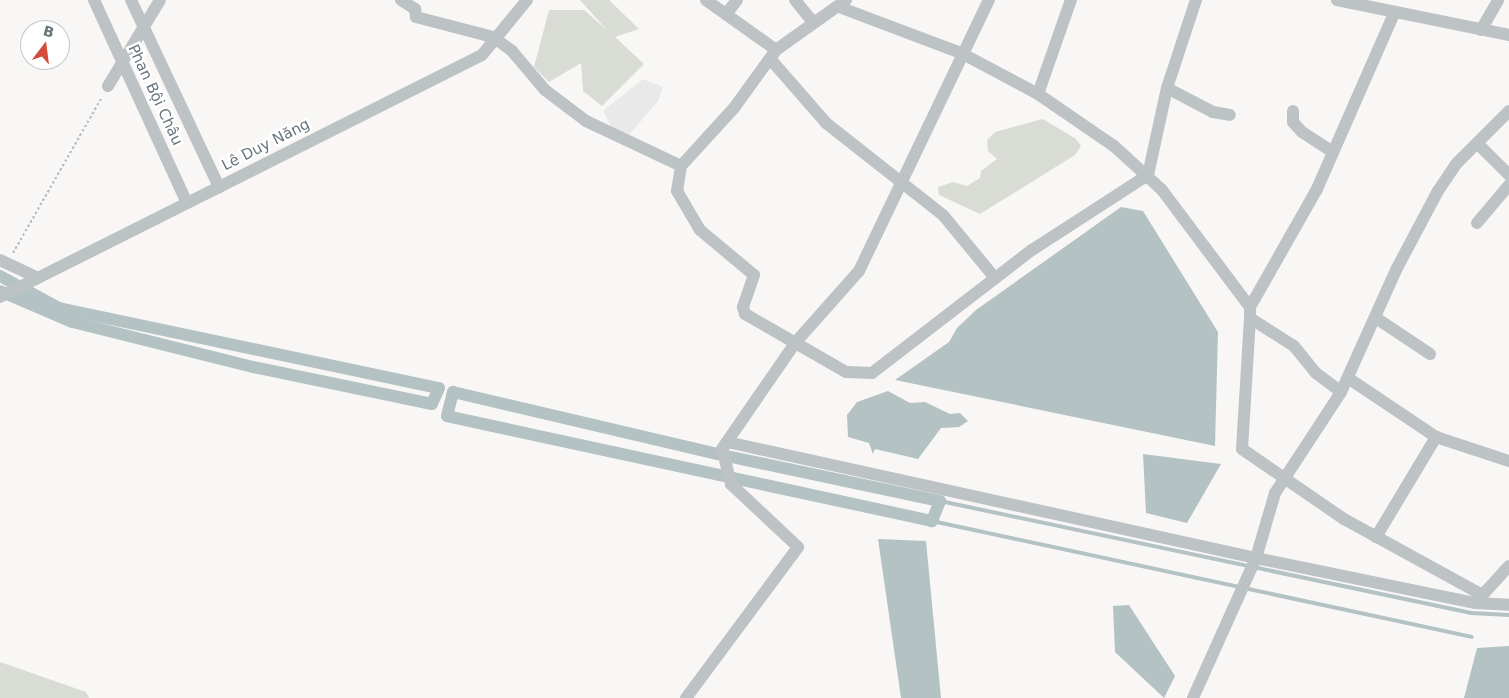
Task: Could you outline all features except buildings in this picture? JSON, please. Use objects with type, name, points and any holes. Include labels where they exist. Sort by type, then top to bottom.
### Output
[{"type":"street","name":"Phan Bội Châu","points":[[94,0],[187,203]]},
{"type":"street","name":"Phan Bội Châu","points":[[131,0],[219,187]]},
{"type":"street","points":[[108,86],[160,0]]},
{"type":"street","points":[[401,0],[415,8],[416,17],[493,38],[512,51],[545,90],[586,121],[681,166]]},
{"type":"street","name":"Lê Duy Năng","points":[[0,297],[482,54],[493,38],[506,29],[526,0]]},
{"type":"street","points":[[706,0],[727,13],[774,55],[826,124],[904,181],[943,215],[995,278]]},
{"type":"street","points":[[727,13],[737,0]]},
{"type":"street","points":[[795,0],[812,21]]},
{"type":"street","points":[[686,698],[798,547],[729,480],[725,445],[795,343],[855,278],[904,181],[961,53],[989,0]]},
{"type":"street","points":[[1038,94],[1071,0]]},
{"type":"street","points":[[1196,0],[1167,88],[1148,175],[995,278],[872,373],[846,372],[745,314],[743,307],[754,276],[700,230],[677,192],[681,166],[774,55],[812,21],[842,4],[961,53],[1038,94],[1114,146],[1148,175],[1250,313],[1294,346],[1316,373],[1341,392]]},
{"type":"street","points":[[1337,0],[1394,14],[1509,35]]},
{"type":"street","points":[[1481,30],[1498,0]]},
{"type":"street","points":[[1394,14],[1333,152],[1250,313],[1240,443],[1242,449],[1284,480],[1479,599]]},
{"type":"street","points":[[1167,88],[1213,112],[1230,115]]},
{"type":"street","points":[[1293,111],[1293,122],[1302,132],[1333,152]]},
{"type":"street","points":[[1193,698],[1254,561],[1275,493],[1341,392],[1438,191],[1456,164],[1509,112]]},
{"type":"street","points":[[1478,144],[1509,175]]},
{"type":"street","points":[[1477,223],[1509,185]]},
{"type":"street","points":[[3,262],[33,280]]},
{"type":"street","points":[[1376,318],[1430,354]]},
{"type":"street","points":[[1348,378],[1436,437],[1507,455]]},
{"type":"street","points":[[1376,537],[1436,437]]},
{"type":"street","points":[[725,445],[1254,561],[1509,605]]},
{"type":"street","points":[[1479,599],[1509,566]]},
{"type":"path","points":[[3,262],[108,86]]},
{"type":"shaded area","points":[[580,0],[609,0],[639,29],[615,37],[644,64],[602,106],[583,91],[581,63],[549,82],[534,67],[549,10],[584,10],[607,30]]},
{"type":"shaded area","points":[[643,79],[663,87],[658,101],[630,134],[613,130],[603,111]]},
{"type":"shaded area","points":[[1043,119],[1076,139],[1081,146],[1075,155],[980,214],[939,195],[938,187],[953,182],[967,186],[980,178],[981,171],[997,159],[988,151],[987,140],[995,132]]},
{"type":"shaded area","points":[[1121,207],[1143,211],[1218,332],[1215,446],[895,380],[949,342],[957,328],[976,310]]},
{"type":"shaded area","points":[[888,391],[910,403],[925,402],[950,414],[960,413],[968,421],[959,427],[941,428],[918,459],[875,449],[873,454],[869,443],[848,437],[847,415],[857,402]]},
{"type":"shaded area","points":[[1143,454],[1221,464],[1187,523],[1146,513]]},
{"type":"shaded area","points":[[878,539],[926,541],[941,698],[901,698]]},
{"type":"shaded area","points":[[1129,605],[1175,676],[1164,698],[1115,652],[1113,606]]},
{"type":"shaded area","points":[[1509,646],[1509,698],[1464,698],[1477,648]]},
{"type":"shaded area","points":[[0,662],[86,692],[89,698],[0,698]]},
{"type":"waterway","points":[[0,276],[59,308],[439,388],[432,404],[253,367],[72,322],[0,291]]},
{"type":"waterway","points":[[453,392],[717,454],[940,501],[932,521],[447,416],[453,392]]},
{"type":"waterway","points":[[940,501],[1471,613],[1509,615]]},
{"type":"waterway","points":[[932,521],[1472,637]]}]
